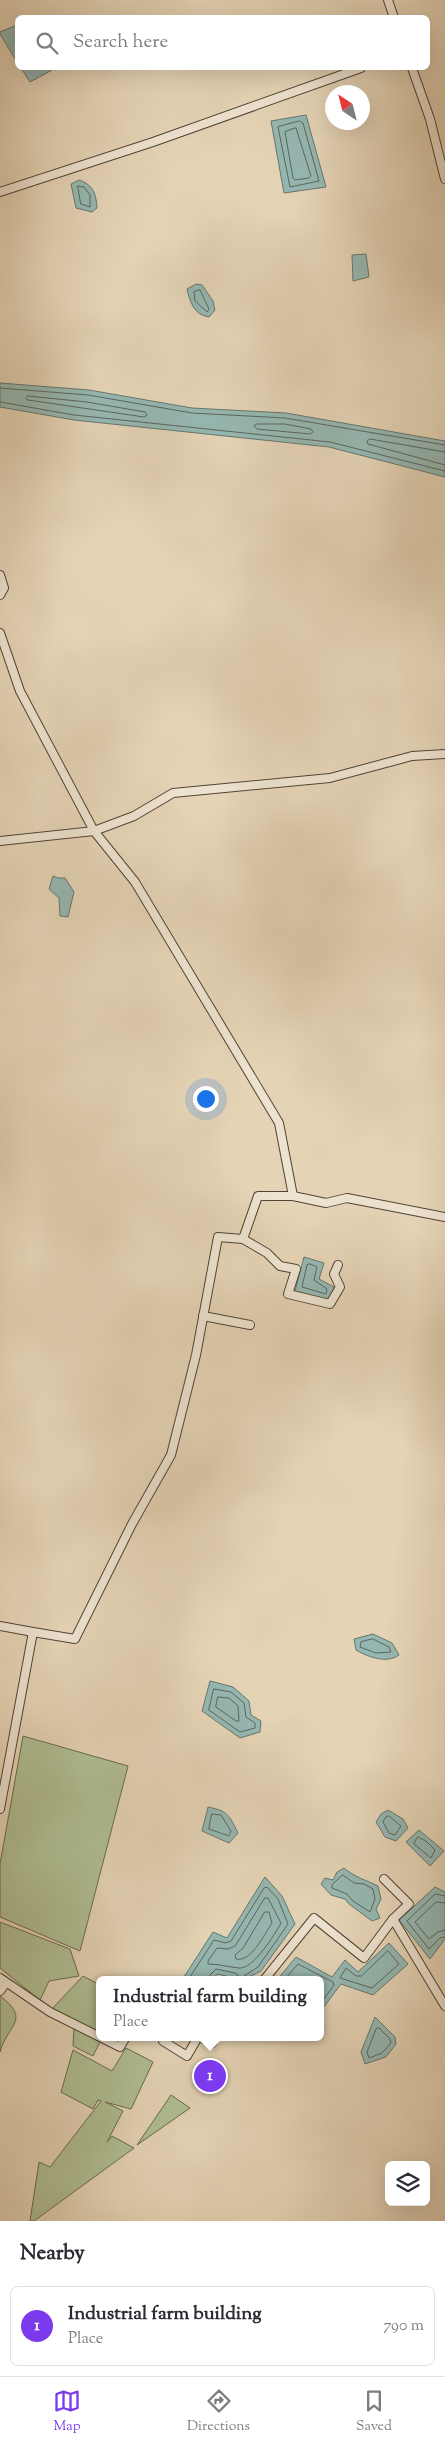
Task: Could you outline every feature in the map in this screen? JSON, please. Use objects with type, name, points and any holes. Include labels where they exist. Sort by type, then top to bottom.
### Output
[{"type":"street","points":[[388,0],[393,15]]},
{"type":"street","points":[[0,192],[153,142],[355,70]]},
{"type":"street","points":[[413,70],[430,119],[445,179]]},
{"type":"street","points":[[0,575],[4,588],[0,595]]},
{"type":"street","points":[[0,633],[20,691],[94,830],[135,882],[279,1123],[293,1196]]},
{"type":"street","points":[[0,842],[94,830],[134,816],[173,793],[330,778],[412,756],[445,754]]},
{"type":"street","points":[[243,1239],[258,1196],[293,1196],[326,1203],[347,1198],[445,1217]]},
{"type":"street","points":[[0,1626],[74,1639],[132,1524],[171,1455],[203,1316],[218,1237],[243,1239],[267,1253],[280,1266],[296,1269],[288,1294],[330,1304],[340,1286],[334,1274],[338,1265]]},
{"type":"street","points":[[203,1316],[250,1325]]},
{"type":"street","points":[[0,1808],[33,1632]]},
{"type":"street","points":[[267,1976],[314,1918],[364,1958],[393,1919],[409,1904],[384,1879]]},
{"type":"street","points":[[393,1919],[445,2006]]},
{"type":"street","points":[[0,1979],[3,1987],[0,1991]]},
{"type":"street","points":[[0,1979],[50,2012],[96,2035]]},
{"type":"street","points":[[108,2041],[120,2047],[124,2041]]},
{"type":"street","points":[[163,2041],[187,2056],[196,2041]]},
{"type":"green space","points":[[23,1736],[128,1766],[80,1951],[0,1917],[0,1864]]},
{"type":"green space","points":[[0,1922],[70,1949],[79,1976],[49,1981],[40,2000],[0,1968]]},
{"type":"green space","points":[[83,1976],[96,1983],[96,2033],[51,2010]]},
{"type":"green space","points":[[0,1996],[9,2004],[16,2017],[15,2023],[0,2052]]},
{"type":"green space","points":[[74,2028],[100,2042],[93,2056],[73,2046]]},
{"type":"green space","points":[[126,2048],[153,2062],[131,2109],[105,2102],[123,2111],[107,2142],[112,2136],[134,2148],[34,2221],[30,2221],[39,2162],[50,2167],[101,2101],[98,2100],[93,2109],[61,2092],[73,2050],[112,2071]]},
{"type":"green space","points":[[171,2095],[190,2108],[137,2145]]},
{"type":"water","points":[[15,26],[15,59],[0,34],[0,32]]},
{"type":"water","points":[[22,70],[52,70],[30,82]]},
{"type":"water","points":[[306,115],[326,187],[284,193],[271,121]]},
{"type":"water","points":[[79,180],[88,185],[95,195],[97,208],[92,212],[76,208],[71,184]]},
{"type":"water","points":[[366,254],[369,277],[353,281],[352,255]]},
{"type":"water","points":[[196,284],[202,285],[213,301],[215,310],[209,317],[196,311],[191,303],[187,289]]},
{"type":"water","points":[[0,383],[89,390],[192,408],[286,413],[445,441],[445,477],[329,447],[74,420],[0,407]]},
{"type":"water","points":[[53,876],[65,878],[74,892],[68,917],[60,916],[59,898],[49,889]]},
{"type":"water","points":[[304,1257],[324,1263],[319,1279],[334,1287],[329,1301],[295,1291]]},
{"type":"water","points":[[373,1634],[392,1643],[399,1655],[394,1658],[383,1659],[366,1655],[356,1650],[354,1639]]},
{"type":"water","points":[[210,1681],[233,1687],[249,1701],[251,1715],[261,1721],[260,1732],[240,1738],[202,1711]]},
{"type":"water","points":[[208,1807],[224,1812],[232,1822],[238,1833],[229,1843],[202,1831]]},
{"type":"water","points":[[388,1810],[403,1819],[408,1828],[396,1841],[385,1837],[376,1822],[381,1814]]},
{"type":"water","points":[[419,1830],[444,1851],[430,1866],[406,1842]]},
{"type":"water","points":[[344,1868],[378,1886],[381,1899],[376,1909],[380,1918],[372,1921],[345,1899],[331,1895],[321,1884],[325,1878],[333,1880],[337,1872]]},
{"type":"water","points":[[265,1877],[282,1896],[295,1924],[261,1971],[251,1976],[217,1974],[216,1976],[185,1976],[213,1932],[227,1938]]},
{"type":"water","points":[[435,1887],[445,1892],[445,1939],[430,1959],[399,1920]]},
{"type":"water","points":[[389,1943],[408,1964],[373,1995],[341,1984],[324,2007],[324,1976],[280,1976],[296,1957],[332,1977],[345,1960],[358,1972]]},
{"type":"water","points":[[375,2017],[395,2037],[396,2044],[386,2057],[365,2064],[361,2052]]},
{"type":"place","name":"Industrial farm building","points":[[210,2076]]}]
